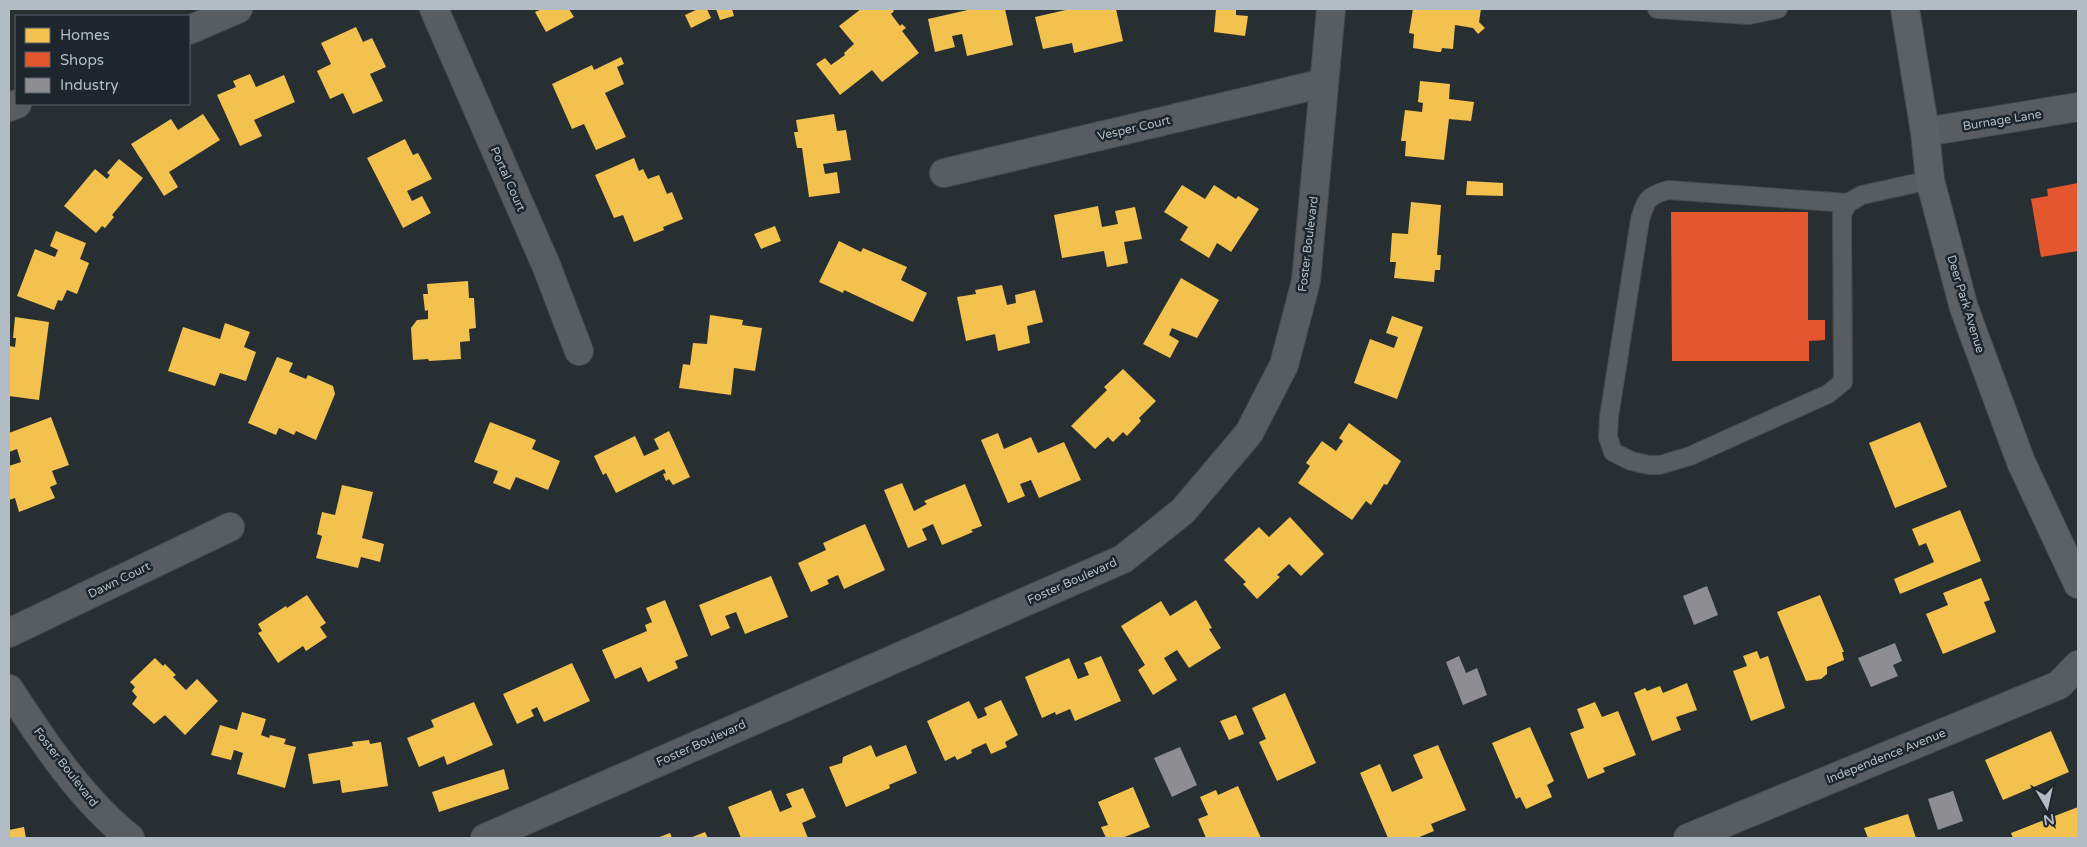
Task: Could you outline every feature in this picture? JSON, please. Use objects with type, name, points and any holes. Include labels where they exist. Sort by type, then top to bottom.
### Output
[{"type":"main road","name":"Deer Park Avenue","points":[[1905,9],[1925,132],[1930,180],[1968,317],[2021,462],[2078,584]]},
{"type":"street","points":[[190,30],[238,9]]},
{"type":"street","name":"Portal Court","points":[[434,9],[546,265],[579,351]]},
{"type":"street","name":"Foster Boulevard","points":[[485,838],[1123,559],[1183,511],[1249,433],[1284,365],[1306,281],[1331,9]]},
{"type":"street","name":"Vesper Court","points":[[944,173],[1324,83]]},
{"type":"street","name":"Burnage Lane","points":[[1925,132],[2078,107]]},
{"type":"street","name":"Dawn Court","points":[[9,633],[230,527]]},
{"type":"street","name":"Independence Avenue","points":[[1688,838],[2059,685],[2078,665]]},
{"type":"street","name":"Foster Boulevard","points":[[9,689],[28,719],[74,780],[114,826],[130,838]]},
{"type":"lane","points":[[1657,9],[1749,15],[1778,9]]},
{"type":"lane","points":[[1848,203],[1668,190],[1655,194],[1645,202],[1638,230],[1610,417],[1608,437],[1613,452],[1631,461],[1649,466],[1660,465],[1690,456],[1828,394],[1844,382],[1842,214],[1848,203],[1862,195],[1930,180]]},
{"type":"building: Homes","points":[[542,9],[569,9],[574,17],[546,32],[535,12]]},
{"type":"building: Homes","points":[[698,9],[707,9],[711,18],[691,28],[685,15]]},
{"type":"building: Homes","points":[[716,9],[732,9],[734,16],[720,20]]},
{"type":"building: Homes","points":[[861,9],[892,9],[894,11],[891,14],[900,26],[902,24],[906,28],[902,31],[919,53],[882,82],[872,70],[840,95],[816,64],[825,58],[831,65],[845,55],[844,53],[854,44],[839,26]]},
{"type":"building: Homes","points":[[972,9],[1005,9],[1013,45],[967,56],[962,34],[952,36],[955,47],[935,52],[928,19]]},
{"type":"building: Homes","points":[[1070,9],[1116,9],[1123,41],[1074,53],[1072,43],[1043,49],[1035,17]]},
{"type":"building: Homes","points":[[1216,9],[1236,9],[1236,15],[1248,16],[1245,36],[1214,32]]},
{"type":"building: Homes","points":[[1413,9],[1481,9],[1479,22],[1485,28],[1478,34],[1473,28],[1455,25],[1453,49],[1442,48],[1441,52],[1438,52],[1413,48],[1414,34],[1409,33]]},
{"type":"building: Homes","points":[[356,27],[363,42],[372,38],[386,67],[370,74],[383,101],[353,114],[343,93],[330,99],[317,71],[331,64],[321,43]]},
{"type":"building: Homes","points":[[621,57],[624,64],[617,67],[624,84],[605,93],[626,137],[596,150],[584,124],[572,129],[552,84],[592,65],[594,70]]},
{"type":"building: Homes","points":[[250,74],[256,87],[284,75],[295,102],[254,120],[262,136],[240,146],[217,95],[236,87],[233,81]]},
{"type":"building: Homes","points":[[1420,81],[1450,84],[1449,99],[1474,102],[1471,121],[1449,119],[1444,160],[1405,156],[1406,141],[1401,141],[1405,110],[1422,112],[1423,103],[1418,102]]},
{"type":"building: Homes","points":[[203,114],[220,140],[169,172],[178,187],[164,196],[131,144],[171,119],[178,130]]},
{"type":"building: Homes","points":[[834,114],[837,131],[846,130],[851,160],[823,164],[825,174],[837,172],[840,193],[809,197],[802,148],[797,148],[794,132],[798,132],[796,120]]},
{"type":"building: Homes","points":[[405,139],[413,155],[418,153],[432,179],[407,191],[412,201],[422,196],[431,213],[403,228],[367,158]]},
{"type":"building: Homes","points":[[634,158],[639,171],[643,169],[648,179],[659,175],[667,194],[672,192],[683,219],[663,227],[664,230],[634,242],[623,215],[614,218],[595,175]]},
{"type":"building: Homes","points":[[119,159],[143,178],[112,215],[114,217],[105,228],[102,226],[96,233],[64,206],[95,169],[107,179],[110,175],[107,173]]},
{"type":"building: Homes","points":[[1467,181],[1503,183],[1503,196],[1466,195]]},
{"type":"building: Homes","points":[[1182,185],[1205,199],[1214,185],[1236,199],[1238,196],[1259,209],[1231,252],[1217,243],[1209,258],[1180,240],[1188,227],[1164,212]]},
{"type":"building: Homes","points":[[1411,202],[1441,205],[1437,255],[1441,255],[1440,270],[1435,270],[1434,282],[1394,278],[1396,262],[1390,262],[1392,233],[1408,234]]},
{"type":"building: Homes","points":[[1098,206],[1102,227],[1118,224],[1115,211],[1135,207],[1142,239],[1124,242],[1128,263],[1107,267],[1104,251],[1062,258],[1054,215]]},
{"type":"building: Homes","points":[[775,226],[781,241],[761,249],[754,234]]},
{"type":"building: Homes","points":[[56,231],[86,243],[80,259],[89,263],[77,294],[67,290],[62,301],[58,300],[54,310],[17,296],[35,249],[55,257],[58,250],[50,246]]},
{"type":"building: Homes","points":[[839,241],[861,252],[863,248],[907,267],[901,280],[927,293],[913,322],[844,290],[843,293],[819,282]]},
{"type":"building: Homes","points":[[1181,278],[1219,300],[1197,338],[1172,328],[1169,335],[1179,341],[1170,358],[1143,344]]},
{"type":"building: Homes","points":[[468,281],[469,298],[474,298],[476,328],[469,329],[470,341],[460,342],[461,359],[413,360],[411,328],[417,320],[428,319],[428,310],[425,311],[423,294],[428,294],[427,284]]},
{"type":"building: Homes","points":[[1002,285],[1007,305],[1016,303],[1015,295],[1035,290],[1043,322],[1027,326],[1030,343],[998,351],[995,334],[966,341],[957,297],[976,294],[975,290]]},
{"type":"building: Homes","points":[[710,315],[743,320],[742,325],[762,328],[755,371],[734,368],[731,395],[679,388],[683,364],[690,365],[693,343],[707,344]]},
{"type":"building: Homes","points":[[1392,316],[1423,327],[1397,399],[1354,383],[1370,339],[1394,348],[1398,337],[1386,333]]},
{"type":"building: Homes","points":[[15,317],[49,322],[39,400],[9,396],[9,346],[15,347],[16,338],[13,338]]},
{"type":"building: Homes","points":[[225,323],[250,332],[244,347],[256,352],[246,381],[220,373],[215,386],[168,371],[183,327],[220,339]]},
{"type":"building: Homes","points":[[277,357],[293,363],[289,372],[306,379],[308,375],[333,386],[335,394],[316,440],[296,431],[294,435],[279,428],[276,435],[248,423]]},
{"type":"building: Homes","points":[[1123,369],[1156,401],[1139,418],[1141,421],[1127,436],[1123,432],[1113,442],[1108,437],[1095,449],[1071,426],[1107,390],[1104,387]]},
{"type":"building: Homes","points":[[51,417],[69,465],[52,471],[57,484],[50,487],[55,498],[19,512],[15,498],[9,500],[9,466],[21,462],[17,449],[9,452],[9,433]]},
{"type":"building: Homes","points":[[490,422],[536,440],[532,449],[560,461],[548,490],[516,477],[510,490],[493,483],[498,471],[474,462]]},
{"type":"building: Homes","points":[[1920,422],[1947,487],[1895,508],[1869,443]]},
{"type":"building: Homes","points":[[1349,423],[1401,461],[1387,485],[1384,484],[1371,505],[1366,501],[1352,520],[1298,483],[1310,466],[1306,463],[1322,441],[1336,451],[1343,441],[1339,438]]},
{"type":"building: Homes","points":[[669,431],[690,477],[673,485],[669,479],[666,481],[663,474],[666,473],[664,469],[616,493],[606,473],[603,475],[594,456],[635,436],[644,456],[659,449],[654,439]]},
{"type":"building: Homes","points":[[998,433],[1004,449],[1031,437],[1038,453],[1064,442],[1081,480],[1039,498],[1031,480],[1020,484],[1025,496],[1008,503],[981,440]]},
{"type":"building: Homes","points":[[902,483],[914,511],[927,504],[924,501],[965,484],[982,526],[971,530],[973,532],[942,545],[933,524],[922,529],[927,540],[908,548],[884,490]]},
{"type":"building: Homes","points":[[342,485],[373,492],[362,538],[384,544],[380,562],[361,557],[358,568],[316,558],[322,536],[317,534],[322,512],[335,515]]},
{"type":"building: Homes","points":[[1960,510],[1981,561],[1900,594],[1894,579],[1934,562],[1926,543],[1919,546],[1912,529]]},
{"type":"building: Homes","points":[[1290,517],[1324,554],[1301,576],[1289,564],[1277,575],[1280,577],[1257,599],[1243,584],[1246,582],[1224,560],[1259,527],[1269,537]]},
{"type":"building: Homes","points":[[865,524],[885,570],[844,589],[838,575],[827,580],[829,584],[811,592],[798,563],[826,550],[823,543]]},
{"type":"building: Homes","points":[[771,576],[788,617],[745,634],[736,612],[725,616],[730,628],[711,636],[699,605]]},
{"type":"building: Homes","points":[[1981,578],[1990,600],[1984,602],[1996,632],[1943,654],[1926,614],[1948,605],[1943,593]]},
{"type":"building: Homes","points":[[307,595],[326,623],[320,627],[327,637],[306,651],[303,646],[278,663],[258,633],[262,631],[258,624]]},
{"type":"building: Homes","points":[[1820,595],[1844,652],[1842,652],[1844,660],[1827,667],[1827,674],[1821,679],[1806,681],[1777,612]]},
{"type":"building: Homes","points":[[665,600],[688,656],[675,661],[678,668],[648,682],[641,667],[615,679],[602,650],[647,631],[645,625],[652,622],[646,608]]},
{"type":"building: Homes","points":[[1196,600],[1212,628],[1209,629],[1221,648],[1189,668],[1177,650],[1164,658],[1177,680],[1153,695],[1138,670],[1145,665],[1121,626],[1161,601],[1170,616]]},
{"type":"building: Homes","points":[[1757,651],[1760,659],[1768,656],[1785,708],[1751,721],[1733,671],[1747,666],[1743,656]]},
{"type":"building: Homes","points":[[1101,656],[1121,701],[1075,721],[1070,709],[1056,715],[1055,712],[1042,718],[1025,677],[1069,658],[1078,679],[1089,675],[1084,663]]},
{"type":"building: Homes","points":[[155,658],[163,666],[165,664],[176,675],[173,677],[186,690],[197,679],[218,701],[185,735],[165,715],[154,724],[132,704],[137,697],[132,691],[135,687],[130,682]]},
{"type":"building: Homes","points":[[572,663],[590,701],[544,722],[537,707],[531,710],[534,716],[517,724],[503,694]]},
{"type":"building: Homes","points":[[1687,683],[1697,710],[1676,717],[1681,730],[1652,741],[1634,693],[1645,688],[1647,691],[1660,686],[1663,693]]},
{"type":"building: Homes","points":[[1285,693],[1316,763],[1277,781],[1259,742],[1266,739],[1252,708]]},
{"type":"building: Homes","points":[[1001,700],[1018,735],[1005,742],[1007,747],[991,754],[986,743],[971,750],[972,753],[957,760],[955,756],[945,761],[927,721],[969,701],[978,719],[987,715],[984,708]]},
{"type":"building: Homes","points":[[474,702],[493,745],[447,765],[444,756],[419,767],[407,738],[434,727],[431,720]]},
{"type":"building: Homes","points":[[1595,702],[1602,717],[1618,711],[1636,755],[1603,768],[1605,772],[1588,779],[1570,733],[1584,728],[1577,709]]},
{"type":"building: Homes","points":[[242,712],[266,719],[261,735],[269,738],[270,735],[286,739],[284,744],[296,747],[285,788],[237,774],[243,753],[234,750],[231,760],[211,755],[220,725],[237,730]]},
{"type":"building: Homes","points":[[1236,715],[1244,734],[1229,740],[1220,721]]},
{"type":"building: Homes","points":[[1530,727],[1554,781],[1547,785],[1552,797],[1526,809],[1520,797],[1516,799],[1492,743]]},
{"type":"building: Homes","points":[[2051,731],[2069,772],[2003,800],[1985,760]]},
{"type":"building: Homes","points":[[369,740],[370,744],[381,742],[388,786],[342,793],[340,780],[313,784],[308,754],[353,746],[352,742]]},
{"type":"building: Homes","points":[[871,745],[876,757],[906,745],[917,773],[889,785],[890,788],[846,807],[829,767],[842,763],[843,757]]},
{"type":"building: Homes","points":[[1438,745],[1466,810],[1431,824],[1434,831],[1417,838],[1388,838],[1360,773],[1380,764],[1392,792],[1423,778],[1413,755]]},
{"type":"building: Homes","points":[[504,769],[509,789],[439,812],[432,792]]},
{"type":"building: Homes","points":[[1238,786],[1261,838],[1206,838],[1198,819],[1208,815],[1200,797],[1216,790],[1218,795]]},
{"type":"building: Homes","points":[[1133,787],[1150,827],[1122,838],[1106,838],[1101,827],[1108,825],[1098,802]]},
{"type":"building: Homes","points":[[803,788],[816,817],[802,823],[808,838],[741,838],[728,807],[771,790],[780,812],[792,807],[786,794]]},
{"type":"building: Homes","points":[[2078,807],[2078,838],[2013,838],[2011,833]]},
{"type":"building: Homes","points":[[1908,814],[1916,838],[1868,838],[1864,828]]},
{"type":"building: Homes","points":[[24,827],[26,838],[9,838],[9,830]]},
{"type":"building: Homes","points":[[705,832],[708,838],[690,838]]},
{"type":"building: Homes","points":[[670,833],[672,838],[657,838]]},
{"type":"building: Shops","points":[[2078,183],[2078,251],[2041,257],[2031,199],[2048,196],[2047,189]]},
{"type":"building: Shops","points":[[1671,212],[1808,212],[1808,320],[1825,320],[1825,340],[1809,341],[1809,361],[1672,361]]},
{"type":"building: Industry","points":[[1707,586],[1718,615],[1694,625],[1683,596]]},
{"type":"building: Industry","points":[[1895,643],[1902,661],[1893,665],[1898,676],[1871,687],[1858,658]]},
{"type":"building: Industry","points":[[1459,656],[1466,673],[1477,668],[1487,695],[1463,705],[1446,662]]},
{"type":"building: Industry","points":[[1180,747],[1197,785],[1172,797],[1154,758]]},
{"type":"building: Industry","points":[[1953,791],[1963,821],[1938,830],[1928,799]]}]
